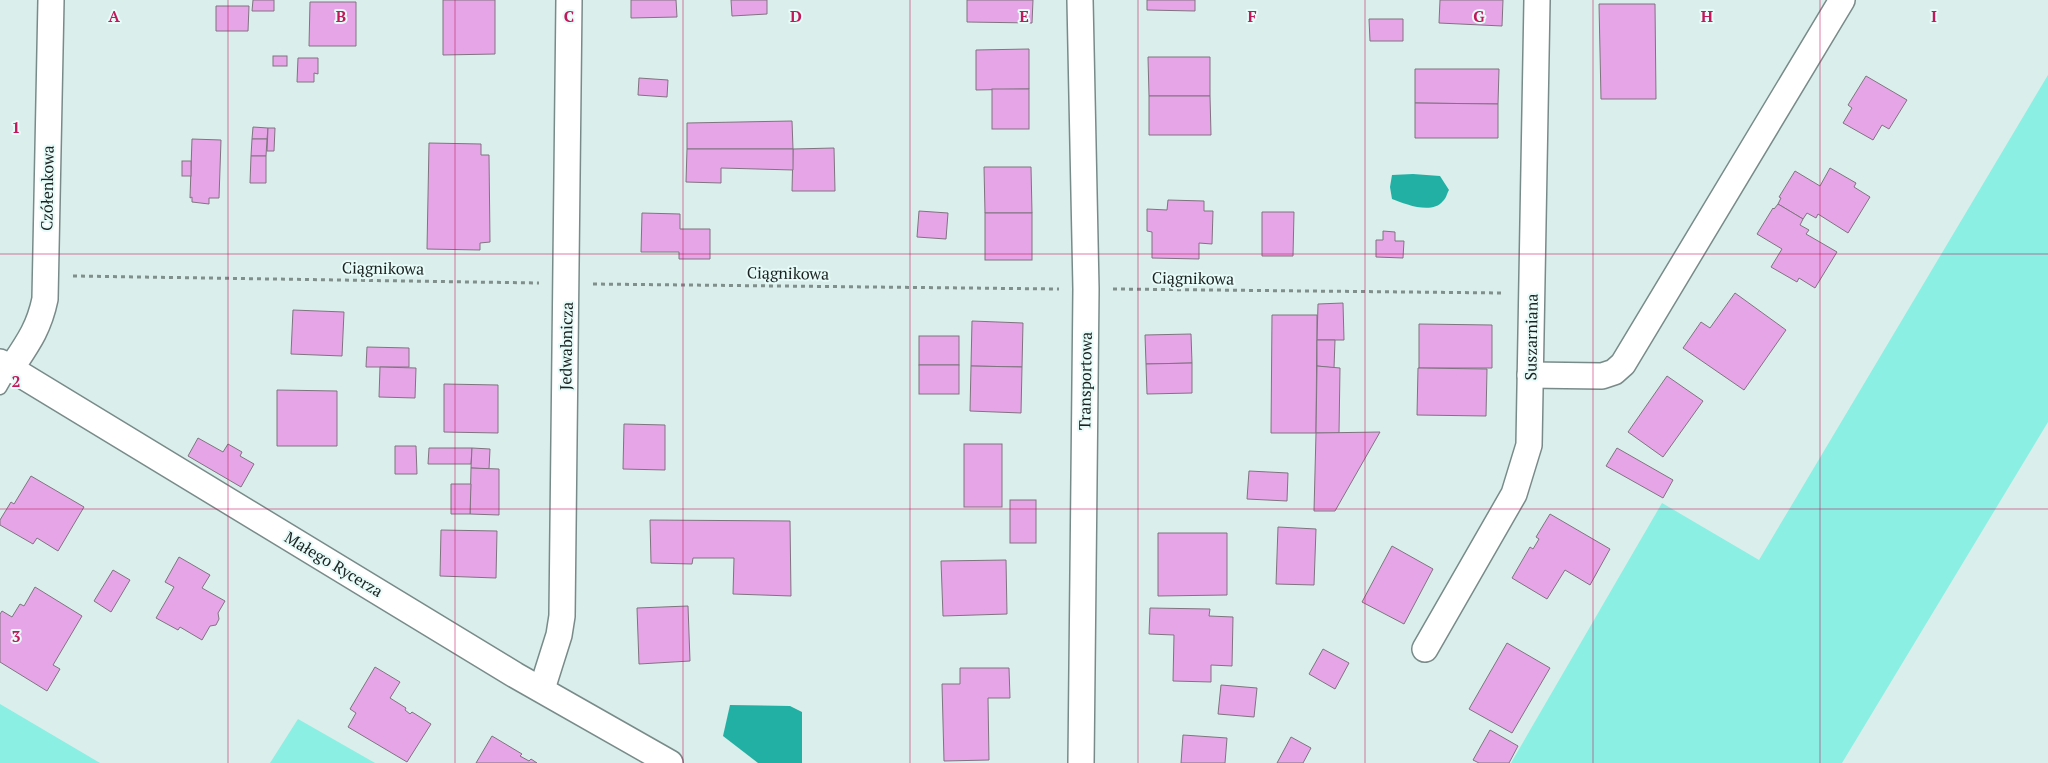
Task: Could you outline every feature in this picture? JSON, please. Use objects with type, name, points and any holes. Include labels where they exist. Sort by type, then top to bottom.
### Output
[{"type":"street","name":"Czółenkowa","points":[[4,372],[30,341],[40,320],[45,299],[51,0]]},
{"type":"street","name":"Jedwabnicza","points":[[542,689],[559,635],[562,616],[569,0]]},
{"type":"street","name":"Transportowa","points":[[1080,0],[1086,289],[1081,763]]},
{"type":"street","name":"Suszarniana","points":[[1424,648],[1514,494],[1529,445],[1537,0]]},
{"type":"street","points":[[1530,375],[1602,376],[1614,372],[1623,364],[1842,0]]},
{"type":"street","name":"Małego Rycerza","points":[[4,372],[506,670],[670,763]]},
{"type":"path","name":"Ciągnikowa","points":[[45,276],[566,284],[1532,293]]},
{"type":"shaded area","points":[[2048,75],[2048,422],[1842,763],[1511,763],[1662,503],[1759,560]]},
{"type":"shaded area","points":[[1392,175],[1440,176],[1449,190],[1444,200],[1438,205],[1425,208],[1411,206],[1392,199],[1390,187]]},
{"type":"shaded area","points":[[0,704],[100,763],[0,763]]},
{"type":"shaded area","points":[[730,705],[790,706],[802,712],[802,763],[758,763],[723,736]]},
{"type":"shaded area","points":[[298,719],[375,763],[270,763]]},
{"type":"building","points":[[253,0],[274,0],[274,11],[252,11]]},
{"type":"building","points":[[443,0],[495,0],[495,54],[443,55]]},
{"type":"building","points":[[631,0],[676,0],[677,17],[631,18]]},
{"type":"building","points":[[731,0],[767,0],[767,14],[732,16]]},
{"type":"building","points":[[967,0],[1033,0],[1032,23],[967,22]]},
{"type":"building","points":[[1147,0],[1195,0],[1195,11],[1147,10]]},
{"type":"building","points":[[1440,0],[1503,0],[1502,26],[1439,23]]},
{"type":"building","points":[[310,2],[356,2],[356,46],[309,46]]},
{"type":"building","points":[[1599,4],[1655,4],[1656,99],[1601,99]]},
{"type":"building","points":[[216,6],[249,6],[248,31],[216,31]]},
{"type":"building","points":[[1369,19],[1403,19],[1403,41],[1370,41]]},
{"type":"building","points":[[1029,49],[1029,89],[976,90],[976,50]]},
{"type":"building","points":[[273,56],[287,56],[287,66],[273,66]]},
{"type":"building","points":[[1148,57],[1210,57],[1210,96],[1149,96]]},
{"type":"building","points":[[298,58],[318,58],[318,74],[314,73],[314,82],[297,82]]},
{"type":"building","points":[[1415,69],[1499,69],[1498,104],[1415,103]]},
{"type":"building","points":[[1866,76],[1907,100],[1889,129],[1882,125],[1873,140],[1843,123],[1852,108],[1848,105]]},
{"type":"building","points":[[639,78],[668,80],[667,97],[638,95]]},
{"type":"building","points":[[992,89],[1029,89],[1029,129],[992,129]]},
{"type":"building","points":[[1149,96],[1210,96],[1211,135],[1149,135]]},
{"type":"building","points":[[1415,103],[1498,104],[1498,138],[1415,138]]},
{"type":"building","points":[[792,121],[793,149],[687,149],[687,123]]},
{"type":"building","points":[[253,127],[268,128],[267,139],[252,139]]},
{"type":"building","points":[[268,128],[275,128],[274,151],[267,151]]},
{"type":"building","points":[[192,139],[221,140],[219,198],[209,198],[209,204],[192,202],[192,197],[190,198]]},
{"type":"building","points":[[252,139],[267,139],[266,156],[251,156]]},
{"type":"building","points":[[429,143],[481,144],[481,155],[489,155],[490,242],[480,243],[480,250],[427,249]]},
{"type":"building","points":[[834,148],[835,191],[792,191],[793,149]]},
{"type":"building","points":[[687,149],[793,149],[793,170],[721,168],[721,183],[686,182]]},
{"type":"building","points":[[251,156],[266,156],[266,183],[250,183]]},
{"type":"building","points":[[182,161],[191,161],[191,176],[182,176]]},
{"type":"building","points":[[984,167],[1031,167],[1032,213],[985,213]]},
{"type":"building","points":[[1830,168],[1856,183],[1854,187],[1870,197],[1848,233],[1818,214],[1816,218],[1807,213],[1803,219],[1778,204],[1781,198],[1779,197],[1795,171],[1820,186]]},
{"type":"building","points":[[1168,200],[1204,201],[1204,211],[1213,211],[1212,244],[1199,243],[1199,259],[1152,258],[1152,232],[1147,231],[1147,209],[1167,210]]},
{"type":"building","points":[[1778,204],[1803,219],[1800,225],[1809,230],[1806,234],[1837,252],[1815,288],[1799,278],[1797,282],[1771,267],[1782,249],[1757,234],[1773,208]]},
{"type":"building","points":[[919,211],[948,213],[946,239],[917,237]]},
{"type":"building","points":[[1262,212],[1294,212],[1293,256],[1262,256]]},
{"type":"building","points":[[642,213],[680,214],[680,229],[710,229],[710,259],[679,259],[679,252],[641,252]]},
{"type":"building","points":[[985,213],[1032,213],[1032,260],[985,260]]},
{"type":"building","points":[[1383,231],[1395,232],[1395,241],[1404,241],[1403,258],[1376,257],[1376,240],[1383,240]]},
{"type":"building","points":[[1735,293],[1786,330],[1744,390],[1683,348],[1701,322],[1710,328]]},
{"type":"building","points":[[1343,303],[1344,340],[1317,340],[1318,304]]},
{"type":"building","points":[[293,310],[344,312],[342,356],[291,354]]},
{"type":"building","points":[[1272,315],[1317,315],[1316,433],[1271,433]]},
{"type":"building","points":[[972,321],[1023,323],[1022,367],[971,366]]},
{"type":"building","points":[[1419,324],[1492,325],[1492,368],[1419,368]]},
{"type":"building","points":[[1191,334],[1192,363],[1146,364],[1145,335]]},
{"type":"building","points":[[919,336],[959,336],[959,365],[919,365]]},
{"type":"building","points":[[1317,340],[1335,340],[1334,368],[1317,366]]},
{"type":"building","points":[[367,347],[409,348],[409,367],[366,367]]},
{"type":"building","points":[[1192,363],[1192,393],[1147,394],[1146,364]]},
{"type":"building","points":[[919,365],[959,365],[959,394],[919,394]]},
{"type":"building","points":[[971,366],[1022,367],[1021,413],[970,411]]},
{"type":"building","points":[[1317,366],[1340,368],[1339,433],[1316,433]]},
{"type":"building","points":[[380,367],[416,368],[415,398],[379,397]]},
{"type":"building","points":[[1418,368],[1487,369],[1486,416],[1417,415]]},
{"type":"building","points":[[1667,376],[1703,401],[1663,457],[1628,432]]},
{"type":"building","points":[[444,384],[498,385],[498,433],[444,432]]},
{"type":"building","points":[[277,390],[337,391],[337,446],[277,446]]},
{"type":"building","points":[[624,424],[665,425],[665,470],[623,469]]},
{"type":"building","points":[[1380,432],[1335,511],[1314,511],[1316,433]]},
{"type":"building","points":[[198,438],[223,452],[228,444],[242,452],[240,456],[254,464],[241,487],[188,456]]},
{"type":"building","points":[[964,444],[1002,444],[1002,507],[964,507]]},
{"type":"building","points":[[395,446],[416,446],[417,474],[395,474]]},
{"type":"building","points":[[429,448],[472,448],[471,464],[428,464]]},
{"type":"building","points":[[472,448],[490,449],[489,469],[471,468]]},
{"type":"building","points":[[1617,448],[1673,480],[1663,498],[1606,466]]},
{"type":"building","points":[[471,468],[499,469],[499,515],[470,514]]},
{"type":"building","points":[[1249,471],[1288,473],[1287,501],[1247,499]]},
{"type":"building","points":[[31,476],[84,507],[58,551],[37,538],[33,544],[0,525],[0,520],[11,502],[14,504]]},
{"type":"building","points":[[451,484],[471,484],[470,514],[451,514]]},
{"type":"building","points":[[1010,500],[1036,500],[1036,543],[1010,543]]},
{"type":"building","points":[[1550,514],[1610,549],[1590,585],[1565,570],[1547,599],[1512,578],[1530,547],[1533,549],[1539,539],[1536,537]]},
{"type":"building","points":[[650,520],[790,521],[791,596],[733,594],[734,558],[693,558],[692,564],[651,563]]},
{"type":"building","points":[[1278,527],[1316,529],[1314,585],[1276,584]]},
{"type":"building","points":[[441,530],[497,531],[496,578],[440,576]]},
{"type":"building","points":[[1158,533],[1227,533],[1227,595],[1158,596]]},
{"type":"building","points":[[1392,546],[1433,569],[1404,624],[1362,602]]},
{"type":"building","points":[[179,557],[210,575],[202,588],[225,601],[218,613],[219,619],[216,625],[210,626],[202,640],[180,627],[178,630],[156,618],[174,587],[165,582]]},
{"type":"building","points":[[1006,560],[1007,614],[943,616],[941,561]]},
{"type":"building","points":[[113,570],[130,580],[111,612],[94,601]]},
{"type":"building","points":[[35,587],[82,616],[53,665],[60,669],[47,691],[0,662],[0,614],[2,611],[12,617],[20,604],[24,606]]},
{"type":"building","points":[[688,606],[690,661],[639,664],[637,608]]},
{"type":"building","points":[[1150,608],[1210,609],[1209,616],[1233,617],[1232,666],[1211,665],[1211,682],[1173,681],[1174,635],[1149,634]]},
{"type":"building","points":[[1507,643],[1550,668],[1512,733],[1469,709]]},
{"type":"building","points":[[1323,649],[1349,663],[1335,689],[1309,674]]},
{"type":"building","points":[[375,667],[400,682],[390,698],[406,708],[405,710],[410,714],[412,712],[431,724],[407,762],[348,727],[356,713],[350,709]]},
{"type":"building","points":[[960,668],[1009,668],[1010,698],[988,698],[989,760],[944,761],[942,684],[960,684]]},
{"type":"building","points":[[1221,685],[1257,688],[1254,717],[1218,714]]},
{"type":"building","points":[[1490,730],[1518,746],[1509,763],[1479,763],[1473,760]]},
{"type":"building","points":[[1183,735],[1227,738],[1225,763],[1181,763]]},
{"type":"building","points":[[492,736],[522,754],[520,756],[537,763],[476,763]]},
{"type":"building","points":[[1291,737],[1311,748],[1303,763],[1277,763]]}]
